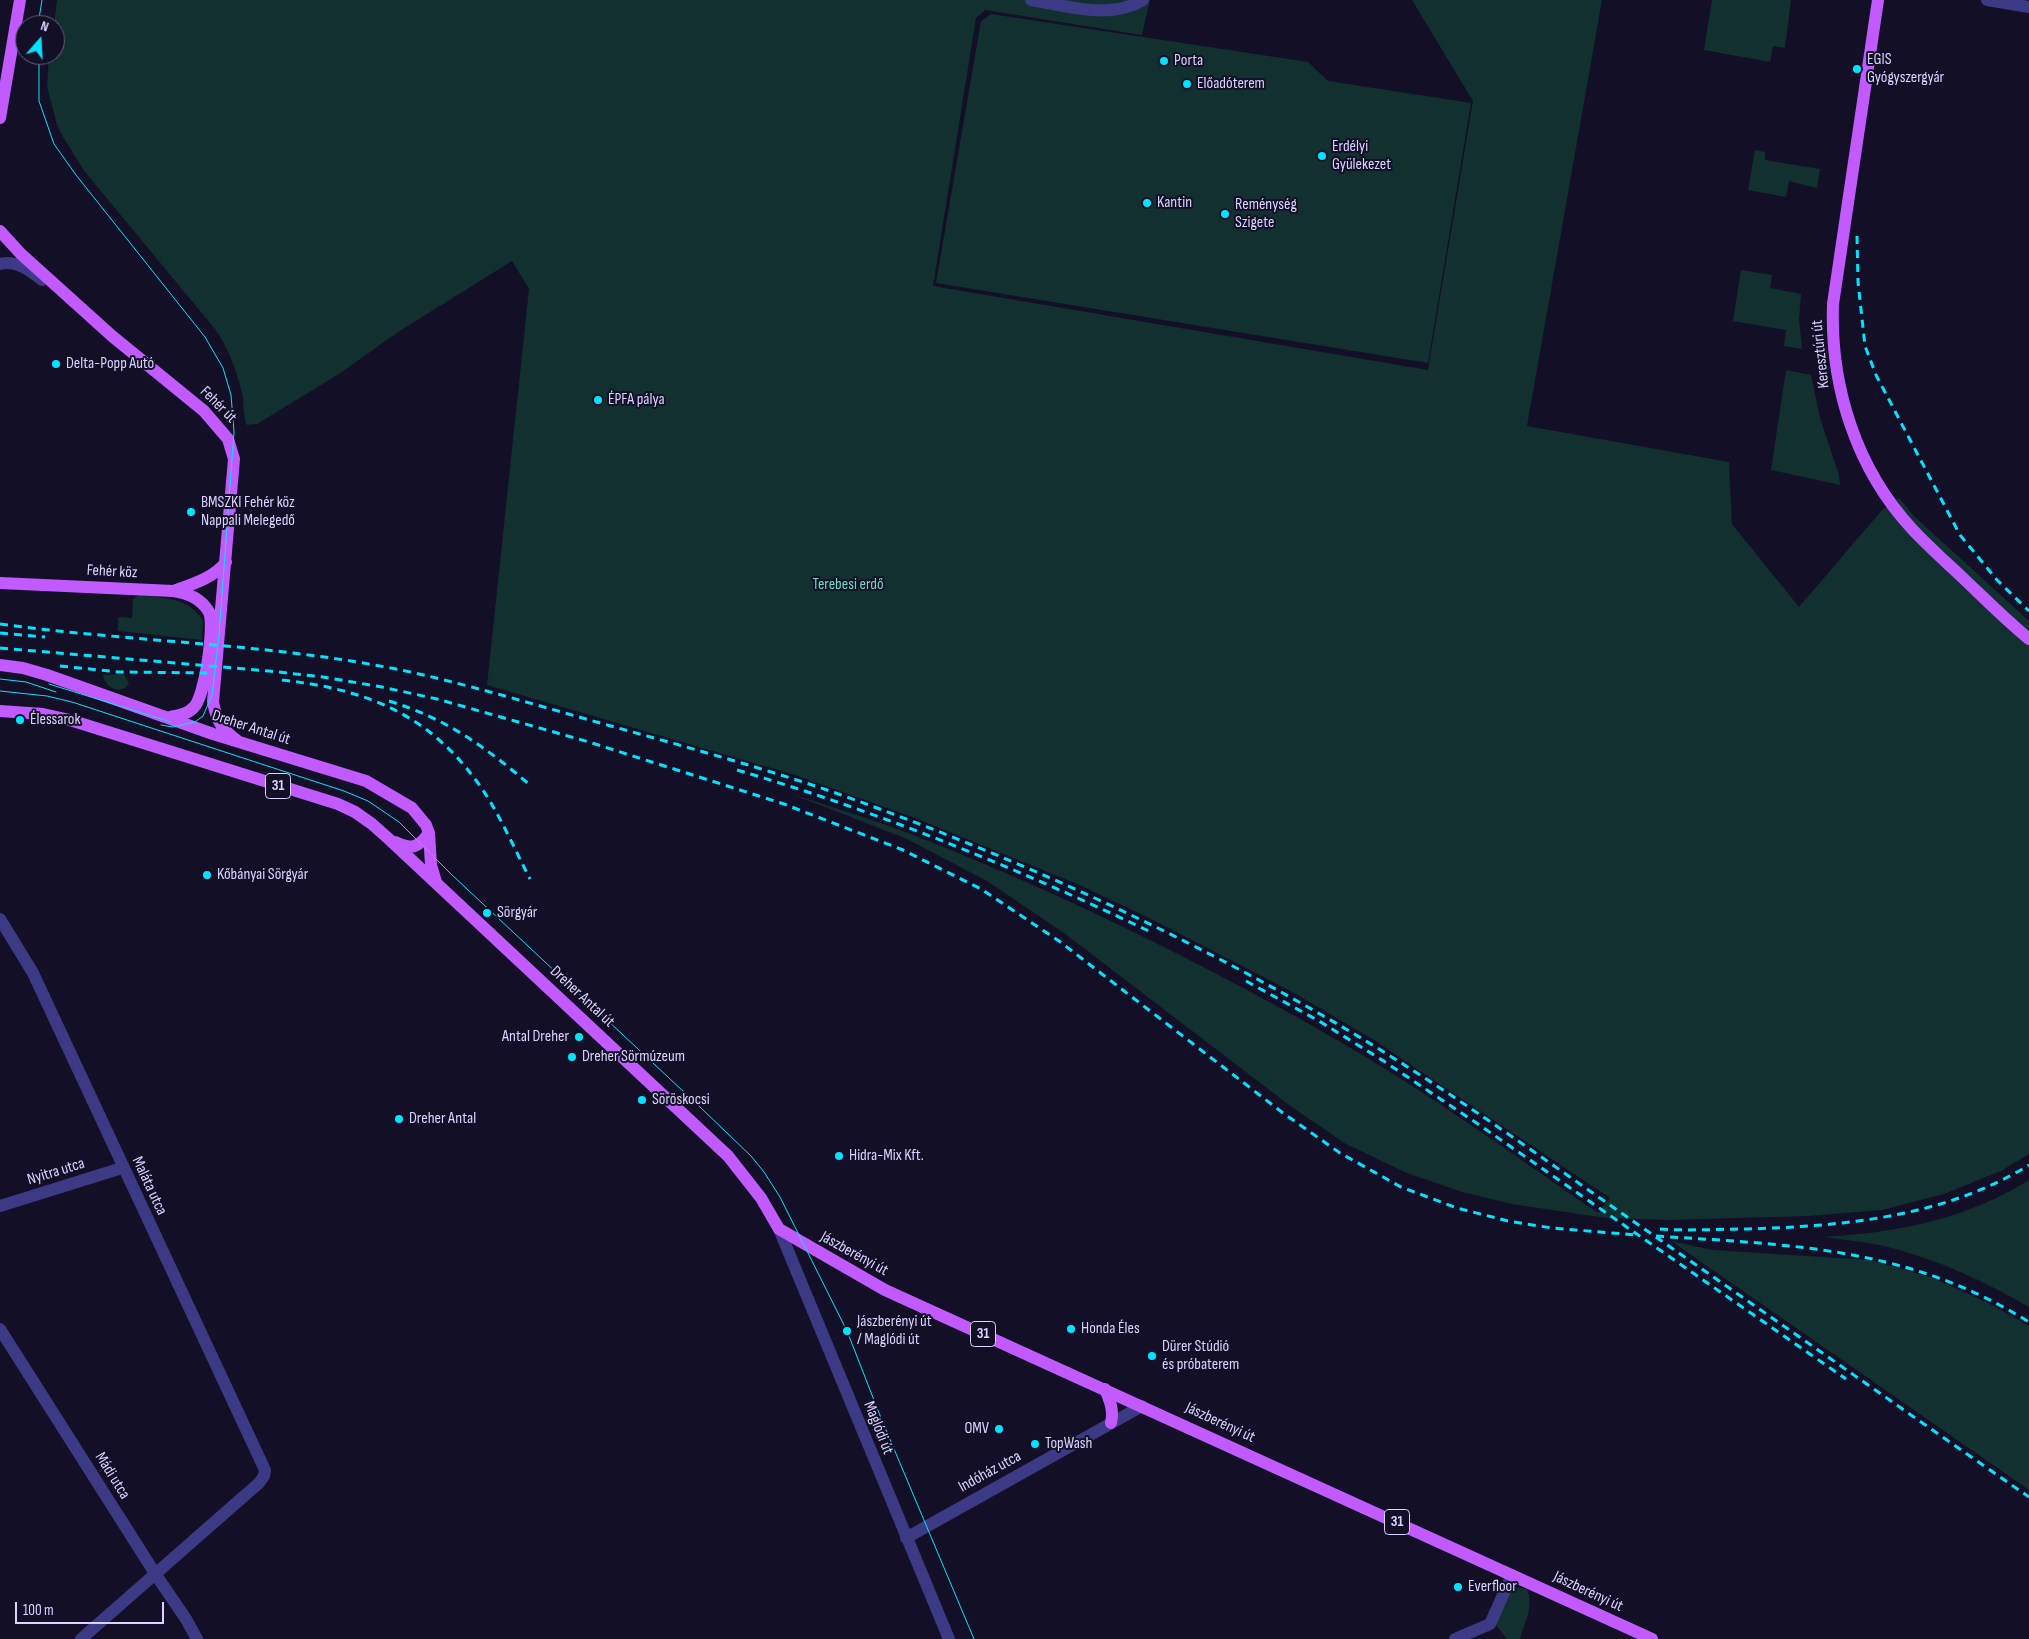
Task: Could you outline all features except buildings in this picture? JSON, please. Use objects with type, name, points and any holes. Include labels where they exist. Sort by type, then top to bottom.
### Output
[{"type":"main road","points":[[0,118],[20,0]]},
{"type":"main road","name":"Keresztúri út","points":[[1878,0],[1833,304],[1835,354],[1840,387],[1846,412],[1859,448],[1874,478],[1893,506],[1935,552],[2029,639]]},
{"type":"main road","name":"Fehér út","points":[[0,230],[20,254],[112,336],[204,411],[228,439],[234,459],[213,702],[217,721],[224,730],[239,742]]},
{"type":"main road","points":[[173,591],[216,572],[226,562]]},
{"type":"main road","name":"Fehér köz","points":[[0,583],[173,591],[184,592],[195,598],[204,606],[211,618],[205,682],[200,699],[188,711],[170,717]]},
{"type":"main road","name":"Dreher Antal út","points":[[0,665],[23,668],[47,675],[239,742],[366,781],[412,808],[423,821],[429,833],[431,865],[436,882]]},
{"type":"main road","name":"Dreher Antal út","points":[[0,711],[43,714],[70,720],[338,804],[366,820],[436,882],[728,1156],[761,1198],[779,1229]]},
{"type":"main road","points":[[390,840],[404,847],[413,847],[420,844],[429,833]]},
{"type":"main road","name":"Jászberényi út","points":[[779,1229],[885,1290],[1652,1639]]},
{"type":"main road","points":[[1105,1389],[1112,1405],[1111,1423]]},
{"type":"street","points":[[1031,0],[1103,12],[1124,9],[1143,0]]},
{"type":"street","points":[[1987,0],[2029,7]]},
{"type":"street","name":"Fehér út","points":[[0,264],[16,264],[32,271],[86,320],[112,336]]},
{"type":"street","name":"Maláta utca","points":[[0,919],[32,973],[265,1470],[259,1484],[156,1575]]},
{"type":"street","name":"Nyitra utca","points":[[0,1206],[122,1168]]},
{"type":"street","name":"Maglódi út","points":[[779,1229],[949,1639]]},
{"type":"street","name":"Mádi utca","points":[[0,1329],[197,1639]]},
{"type":"street","name":"Indóház utca","points":[[906,1538],[1142,1406]]},
{"type":"street","points":[[81,1639],[156,1575]]},
{"type":"street","points":[[1455,1639],[1490,1624],[1512,1575]]},
{"type":"green space","name":"Terebesi erdő","points":[[57,0],[1150,0],[1142,35],[985,10],[976,18],[933,286],[1428,370],[1473,101],[1412,0],[1602,0],[1527,426],[1729,462],[1732,524],[1799,607],[1882,510],[1899,498],[1914,516],[2029,621],[2029,1154],[2001,1171],[1944,1194],[1882,1210],[1808,1216],[1669,1220],[1606,1218],[1512,1204],[1462,1192],[1407,1173],[1346,1144],[1289,1105],[1064,933],[987,881],[907,839],[789,793],[911,834],[966,856],[1074,904],[1181,955],[1371,1060],[1469,1124],[1598,1213],[1610,1198],[1374,1040],[1294,993],[1147,917],[1075,883],[915,818],[795,775],[487,685],[529,289],[512,261],[398,332],[339,374],[257,424],[247,425],[244,415],[243,398],[229,353],[215,329],[85,172],[57,125],[47,87],[48,65],[65,65],[65,15],[55,15]]},
{"type":"green space","points":[[1712,0],[1791,0],[1785,48],[1773,46],[1770,62],[1704,50]]},
{"type":"green space","points":[[991,14],[1308,62],[1328,81],[1471,103],[1428,363],[936,283],[981,21]]},
{"type":"green space","points":[[1755,150],[1765,152],[1765,160],[1820,169],[1817,188],[1789,181],[1786,197],[1748,190]]},
{"type":"green space","points":[[1741,270],[1772,275],[1770,288],[1801,294],[1799,319],[1802,349],[1784,346],[1786,330],[1733,321]]},
{"type":"green space","points":[[1786,370],[1811,375],[1820,418],[1839,475],[1840,485],[1771,470]]},
{"type":"green space","points":[[139,595],[174,600],[197,612],[203,620],[202,640],[118,631],[118,617],[132,618],[133,599]]},
{"type":"green space","points":[[124,674],[129,684],[126,688],[118,690],[106,683],[103,675]]},
{"type":"green space","points":[[2029,1180],[2029,1307],[1995,1288],[1925,1258],[1880,1245],[1824,1237],[1907,1227],[1944,1218],[1997,1198]]},
{"type":"green space","points":[[1671,1241],[1713,1250],[1870,1260],[1933,1278],[1988,1303],[2029,1326],[2029,1490]]},
{"type":"green space","points":[[1515,1587],[1527,1589],[1530,1602],[1520,1639],[1507,1639],[1493,1621],[1508,1591]]},
{"type":"tram line","points":[[40,15],[42,0]]},
{"type":"tram line","points":[[39,65],[39,101],[54,144],[76,175],[205,337],[223,368],[231,395],[234,432],[219,635],[212,695],[203,716],[195,722],[173,727],[161,725]]},
{"type":"tram line","points":[[0,679],[26,682],[56,692]]},
{"type":"tram line","points":[[49,684],[171,722]]},
{"type":"tram line","points":[[0,691],[47,696],[72,702],[344,791],[368,801],[399,822],[451,874],[751,1156],[780,1197],[847,1331],[881,1418],[974,1639]]},
{"type":"railway","points":[[1857,236],[1858,282],[1865,346],[1876,375],[1960,535],[1997,580],[2029,611]]},
{"type":"railway","points":[[0,624],[312,655],[415,673],[513,698],[719,756],[800,781],[891,813],[1017,864],[1140,919],[1201,949],[1320,1014],[1402,1063],[1522,1143],[2029,1497]]},
{"type":"railway","points":[[0,633],[45,637]]},
{"type":"railway","points":[[0,648],[269,671],[323,677],[382,687],[437,699],[589,742],[784,804],[903,850],[981,889],[1059,941],[1283,1113],[1340,1153],[1401,1187],[1457,1208],[1508,1221],[1552,1228],[1636,1235]]},
{"type":"railway","points":[[60,666],[119,672],[207,673]]},
{"type":"railway","points":[[282,680],[339,690],[365,698],[390,708],[413,721],[435,737],[456,756],[483,790],[530,879]]},
{"type":"railway","points":[[389,701],[429,716],[464,735],[497,758],[530,785]]},
{"type":"railway","points":[[737,770],[843,804],[948,843],[1052,886],[1153,933]]},
{"type":"railway","points":[[1246,981],[1319,1021],[1382,1060],[1478,1124],[1846,1379]]},
{"type":"railway","points":[[1660,1229],[1784,1228],[1857,1221],[1893,1215],[1963,1197],[1997,1183],[2029,1165]]},
{"type":"railway","points":[[1656,1236],[1802,1247],[1849,1254],[1894,1264],[1939,1278],[1984,1297],[2029,1322]]},
{"type":"place","name":"Porta","points":[[1164,61]]},
{"type":"place","name":"EGIS Gyógyszergyár","points":[[1857,69]]},
{"type":"place","name":"Előadóterem","points":[[1187,84]]},
{"type":"place","name":"Erdélyi Gyülekezet","points":[[1322,156]]},
{"type":"place","name":"Kantin","points":[[1147,203]]},
{"type":"place","name":"Reménység Szigete","points":[[1225,214]]},
{"type":"place","name":"Delta-Popp Autó","points":[[56,364]]},
{"type":"place","name":"ÉPFA pálya","points":[[598,400]]},
{"type":"place","name":"BMSZKI Fehér köz Nappali Melegedő","points":[[191,512]]},
{"type":"place","name":"Élessarok","points":[[20,720]]},
{"type":"place","name":"Kőbányai Sörgyár","points":[[207,875]]},
{"type":"place","name":"Sörgyár","points":[[487,913]]},
{"type":"place","name":"Antal Dreher","points":[[579,1037]]},
{"type":"place","name":"Dreher Sörmúzeum","points":[[572,1057]]},
{"type":"place","name":"Söröskocsi","points":[[642,1100]]},
{"type":"place","name":"Dreher Antal","points":[[399,1119]]},
{"type":"place","name":"Hidra-Mix Kft.","points":[[839,1156]]},
{"type":"place","name":"Honda Éles","points":[[1071,1329]]},
{"type":"place","name":"Jászberényi út / Maglódi út","points":[[847,1331]]},
{"type":"place","name":"Dürer Stúdió és próbaterem","points":[[1152,1356]]},
{"type":"place","name":"OMV","points":[[999,1429]]},
{"type":"place","name":"TopWash","points":[[1035,1444]]},
{"type":"place","name":"Everfloor","points":[[1458,1587]]}]
